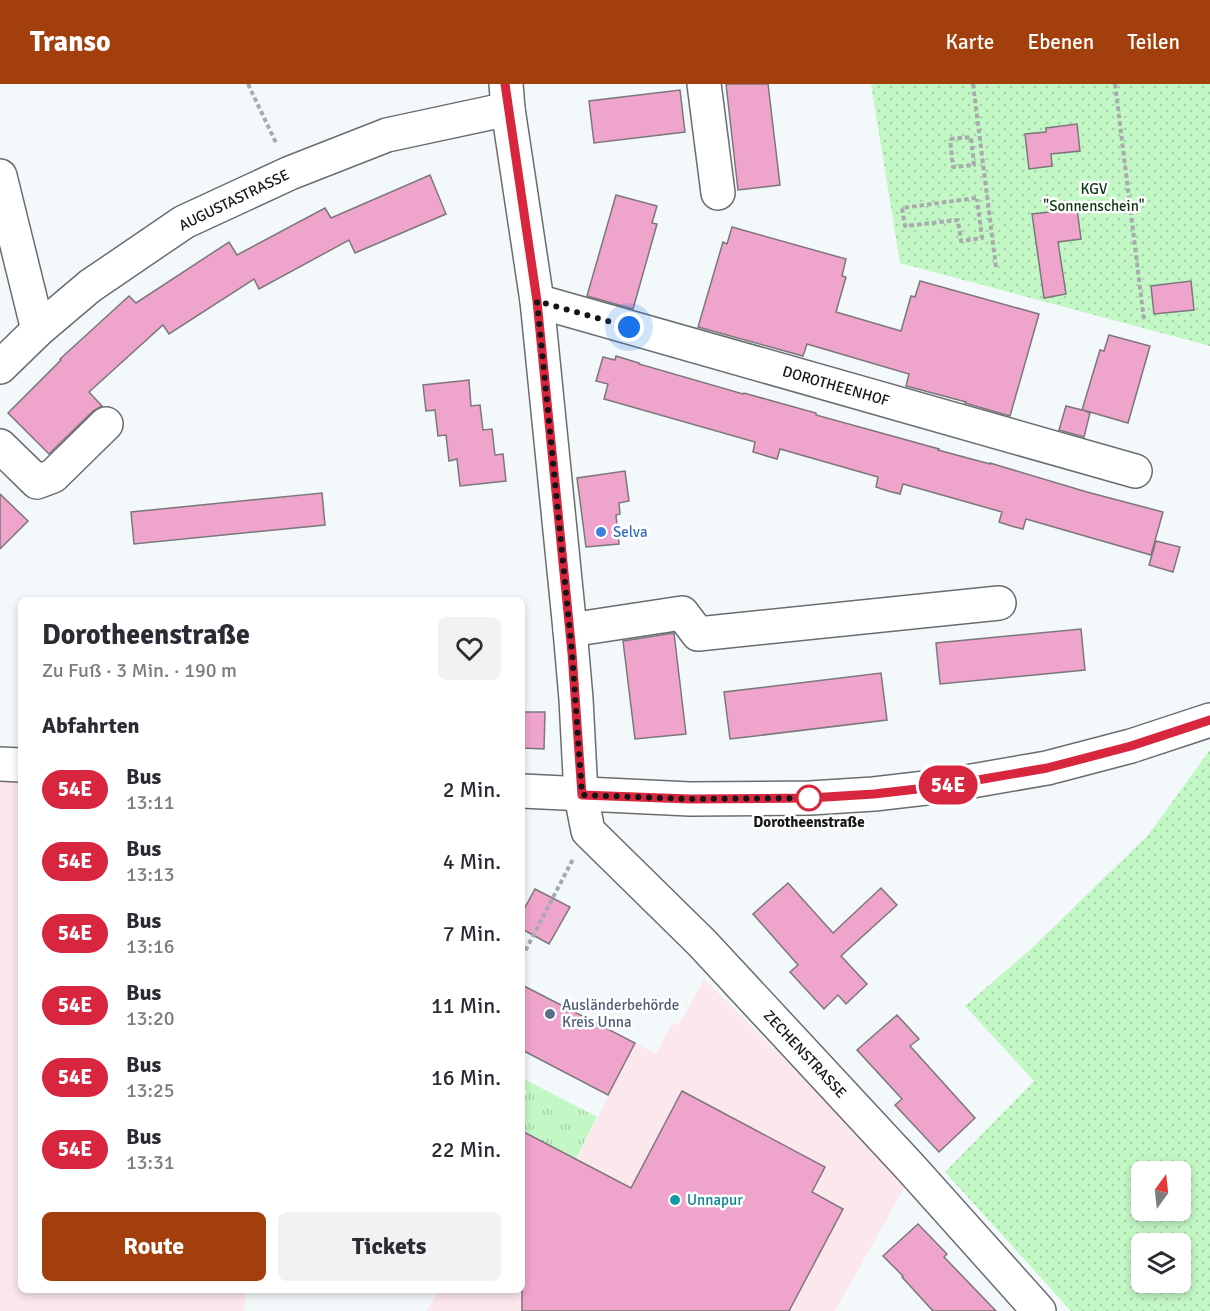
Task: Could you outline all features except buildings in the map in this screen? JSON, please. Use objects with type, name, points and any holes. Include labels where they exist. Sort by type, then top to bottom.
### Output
[{"type":"street","points":[[704,84],[717,193]]},
{"type":"street","name":"AUGUSTASTRASSE","points":[[0,367],[38,330],[90,286],[184,222],[290,173],[506,92]]},
{"type":"street","points":[[506,92],[537,301],[570,630],[582,795]]},
{"type":"street","points":[[0,176],[38,330]]},
{"type":"street","name":"DOROTHEENHOF","points":[[537,301],[1135,471]]},
{"type":"street","points":[[0,446],[37,482],[53,476],[106,424]]},
{"type":"street","points":[[570,630],[682,613],[698,634],[999,603]]},
{"type":"street","points":[[525,791],[690,799],[810,798],[874,794],[943,786],[1047,768],[1131,746],[1210,720]]},
{"type":"street","points":[[0,764],[18,765]]},
{"type":"street","name":"ZECHENSTRASSE","points":[[582,795],[588,831],[702,943],[905,1161],[1039,1311]]},
{"type":"path","points":[[248,84],[290,173]]},
{"type":"path","points":[[973,84],[996,267]]},
{"type":"path","points":[[1114,84],[1144,320]]},
{"type":"path","points":[[970,136],[974,165],[953,167],[950,139],[970,136]]},
{"type":"path","points":[[976,198],[982,238],[961,241],[958,220],[905,226],[902,208],[976,198]]},
{"type":"path","points":[[525,951],[556,890]]},
{"type":"shaded area","points":[[0,764],[18,765],[18,1293],[246,1293],[244,1311],[0,1311]]},
{"type":"shaded area","name":"Unnapur","points":[[704,979],[908,1181],[835,1311],[427,1311],[436,1293],[525,1293],[525,1133],[577,1159],[635,1043],[656,1054],[671,1026],[681,1022]]},
{"type":"green space","name":"KGV \"Sonnenschein\"","points":[[871,84],[1210,84],[1210,346],[900,263]]},
{"type":"green space","points":[[1210,750],[1210,1311],[1071,1311],[945,1172],[1034,1081],[965,1006],[1031,949],[1148,835]]},
{"type":"green space","points":[[525,1080],[597,1117],[576,1159],[525,1133],[527,1091],[525,1090]]},
{"type":"bus line","name":"54E","points":[[505,84],[537,301],[572,653],[582,795],[690,799],[810,798],[943,786],[1047,768],[1131,746],[1210,720]]},
{"type":"place","name":"Selva","points":[[601,532]]},
{"type":"place","name":"Dorotheenstraße","points":[[809,798]]},
{"type":"place","name":"Ausländerbehörde Kreis Unna","points":[[550,1014]]},
{"type":"place","name":"Unnapur","points":[[675,1200]]},
{"type":"route","points":[[629,327],[537,301],[572,653],[582,795],[690,799],[809,798]]}]
